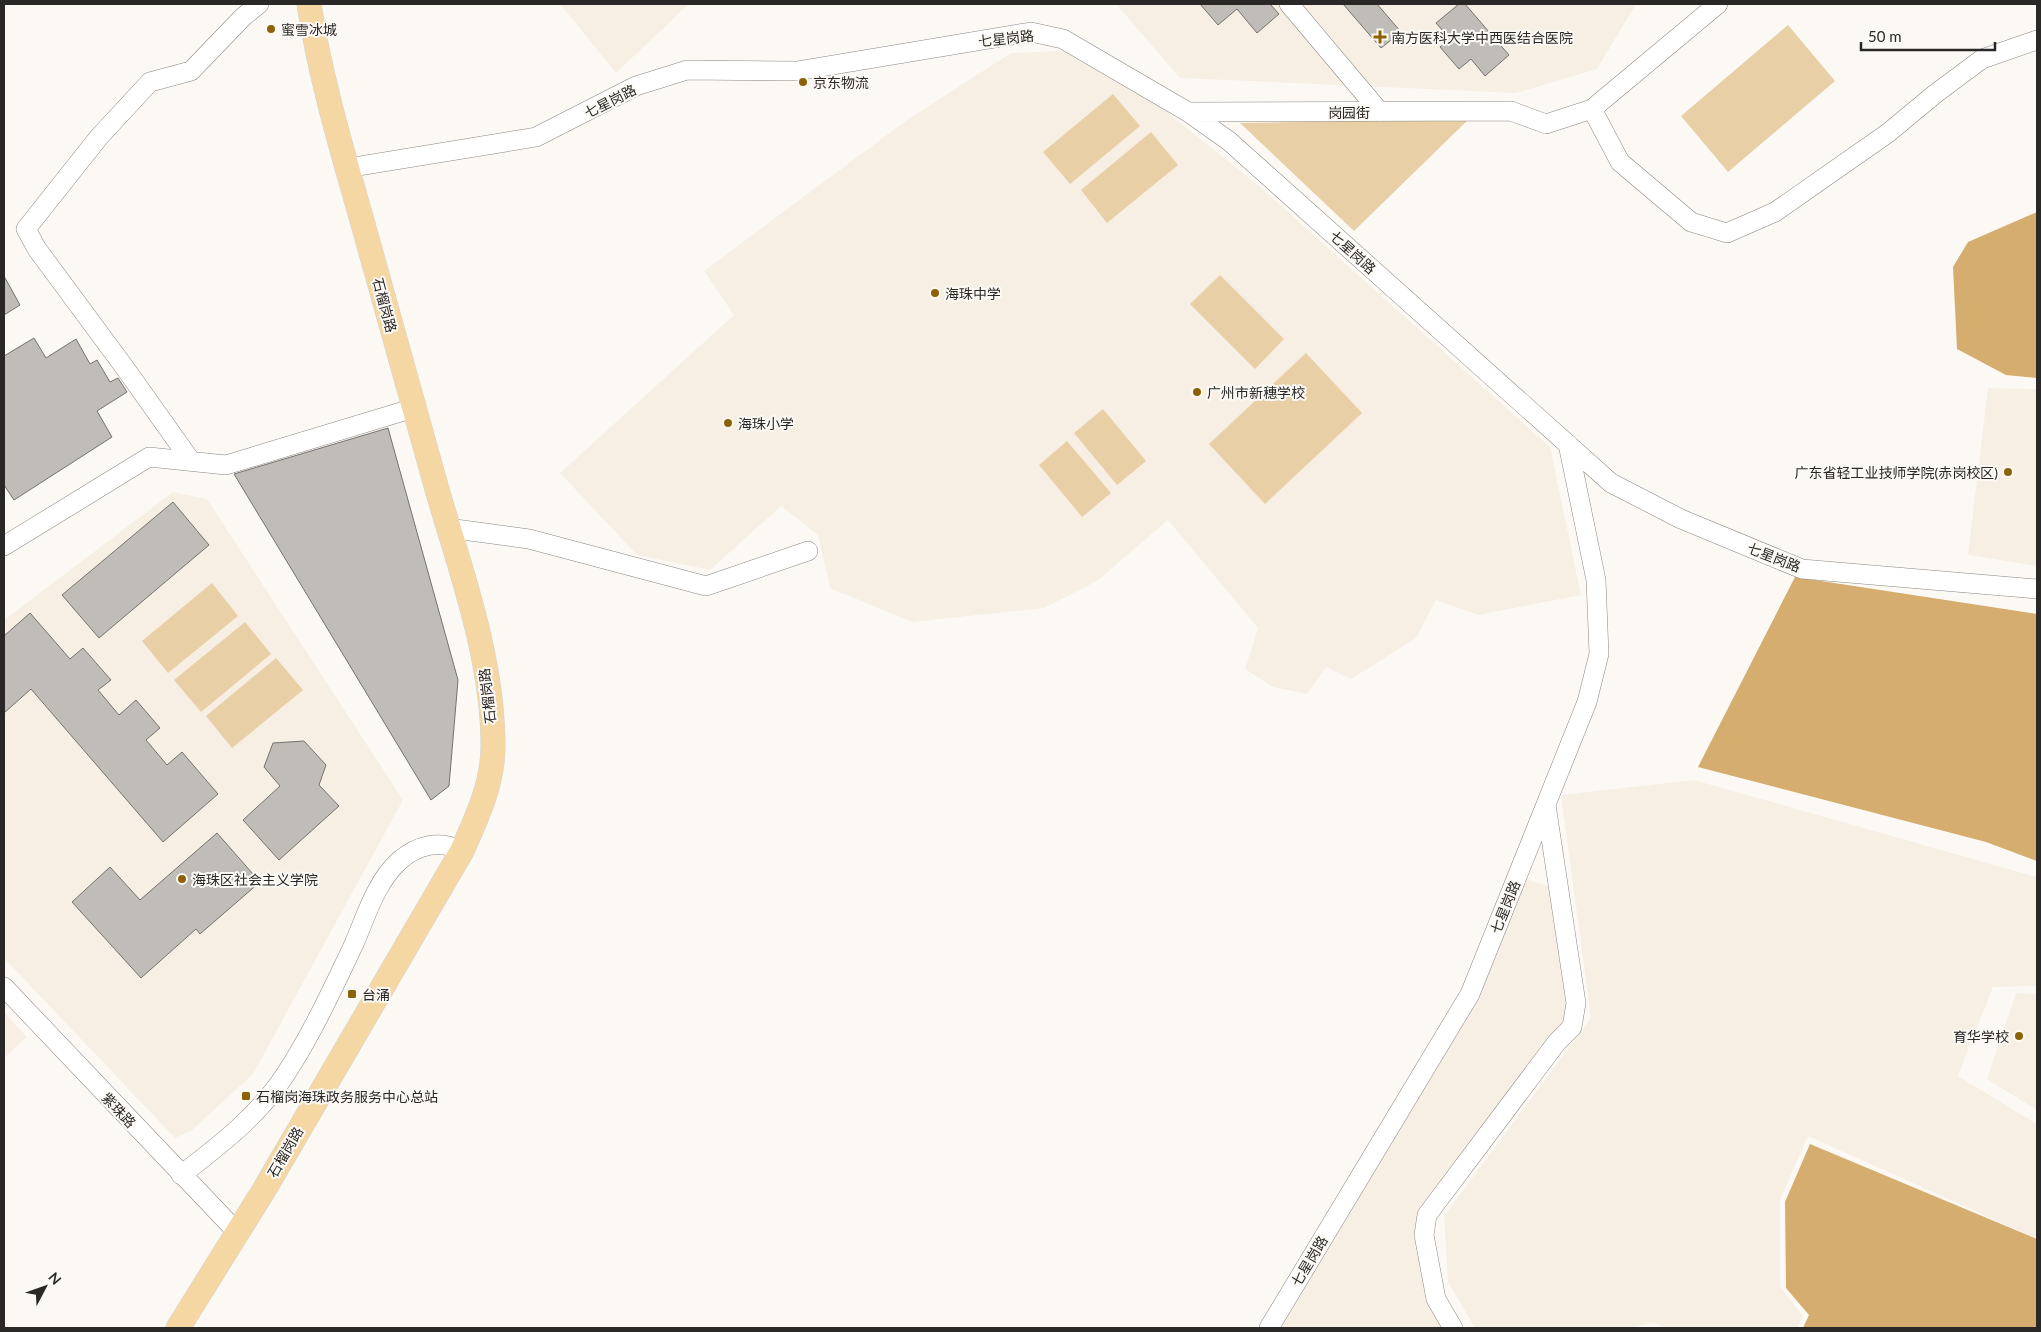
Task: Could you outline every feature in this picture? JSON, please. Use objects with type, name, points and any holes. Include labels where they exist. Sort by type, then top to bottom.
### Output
[{"type":"main road","name":"石榴岗路","points":[[179,1328],[264,1190],[462,850],[480,810],[489,782],[493,747],[486,677],[467,593],[347,168],[315,47],[309,4]]},
{"type":"street","points":[[191,461],[37,249],[26,229],[99,137],[150,82],[191,71],[243,17],[259,4]]},
{"type":"street","points":[[1289,4],[1380,112]]},
{"type":"street","points":[[1718,4],[1592,110],[1620,162],[1691,222],[1727,233],[1775,212],[1888,132],[1982,59],[2037,40]]},
{"type":"street","name":"七星岗路","points":[[347,168],[536,137],[636,86],[687,70],[797,71],[1031,32],[1063,39],[1188,112],[1229,141],[1611,483],[1681,519],[1802,569],[2037,589]]},
{"type":"street","name":"岗园街","points":[[1188,112],[1511,111],[1546,124],[1592,110]]},
{"type":"street","points":[[4,546],[149,457],[226,465],[414,408]]},
{"type":"street","name":"七星岗路","points":[[1269,1328],[1470,994],[1587,702],[1600,654],[1596,580],[1568,444]]},
{"type":"street","points":[[448,528],[529,539],[706,586],[808,551]]},
{"type":"street","points":[[1453,1328],[1436,1299],[1424,1235],[1427,1215],[1557,1042],[1572,1027],[1576,1003],[1546,804]]},
{"type":"street","points":[[181,1175],[210,1153],[259,1108],[286,1074],[327,997],[378,888],[389,872],[400,860],[433,844],[453,846],[462,850]]},
{"type":"street","name":"紫珠路","points":[[4,986],[237,1232]]},
{"type":"shaded area","points":[[560,4],[689,4],[616,73]]},
{"type":"shaded area","name":"南方医科大学中西医结合医院","points":[[1116,4],[1636,4],[1597,69],[1516,93],[1180,78]]},
{"type":"shaded area","points":[[1788,25],[1835,81],[1728,172],[1681,116]]},
{"type":"shaded area","points":[[1063,51],[1163,109],[1259,186],[1550,447],[1581,595],[1478,615],[1436,600],[1416,638],[1351,679],[1326,667],[1307,694],[1273,687],[1245,669],[1258,628],[1168,520],[1097,581],[1044,608],[912,622],[830,588],[818,535],[781,506],[710,570],[637,555],[560,473],[734,315],[704,271],[907,120],[1011,53]]},
{"type":"shaded area","points":[[1113,94],[1140,126],[1070,184],[1043,152]]},
{"type":"shaded area","points":[[1469,119],[1354,231],[1240,123]]},
{"type":"shaded area","points":[[1151,132],[1178,165],[1107,223],[1081,190]]},
{"type":"shaded area","points":[[2037,212],[2037,378],[2006,375],[1957,349],[1953,267],[1968,242]]},
{"type":"shaded area","points":[[1220,275],[1284,339],[1255,369],[1190,304]]},
{"type":"shaded area","points":[[1306,353],[1362,413],[1265,504],[1209,444]]},
{"type":"shaded area","name":"广东省轻工业技师学院(赤岗校区)","points":[[1988,388],[2037,389],[2037,566],[1968,555]]},
{"type":"shaded area","points":[[1103,409],[1146,461],[1117,485],[1074,433]]},
{"type":"shaded area","points":[[1067,441],[1111,493],[1082,517],[1039,465]]},
{"type":"shaded area","name":"海珠区社会主义学院","points":[[173,492],[207,499],[403,800],[253,1074],[191,1131],[175,1138],[4,958],[4,620]]},
{"type":"shaded area","points":[[1795,577],[2037,614],[2037,861],[1986,842],[1698,767]]},
{"type":"shaded area","points":[[212,583],[238,616],[168,673],[142,641]]},
{"type":"shaded area","points":[[245,622],[271,654],[201,712],[174,680]]},
{"type":"shaded area","points":[[276,658],[303,690],[232,748],[206,716]]},
{"type":"shaded area","points":[[1694,780],[2037,877],[2037,986],[1993,987],[1958,1076],[2037,1124],[2037,1233],[2035,1238],[1808,1136],[1780,1200],[1780,1286],[1803,1316],[1797,1328],[1667,1328],[1654,1323],[1626,1328],[1475,1328],[1448,1282],[1444,1216],[1591,1018],[1561,795]]},
{"type":"shaded area","points":[[1524,878],[1550,887],[1570,994],[1564,1023],[1421,1215],[1415,1248],[1446,1328],[1276,1328]]},
{"type":"shaded area","name":"育华学校","points":[[2016,993],[2037,994],[2037,1110],[1987,1079]]},
{"type":"shaded area","points":[[4,1012],[27,1037],[4,1058]]},
{"type":"shaded area","points":[[1810,1144],[2037,1239],[2037,1328],[1803,1328],[1809,1315],[1786,1288],[1785,1202]]},
{"type":"building","points":[[1200,4],[1270,4],[1279,14],[1257,33],[1237,9],[1218,25]]},
{"type":"building","points":[[1343,4],[1377,4],[1401,32],[1381,48]]},
{"type":"building","points":[[1459,4],[1465,4],[1509,55],[1485,76],[1471,59],[1459,69],[1440,47],[1450,39],[1436,23]]},
{"type":"building","points":[[4,276],[20,305],[4,315]]},
{"type":"building","points":[[34,338],[46,358],[76,339],[90,364],[97,360],[110,382],[118,378],[127,392],[97,411],[112,437],[14,500],[4,485],[4,356]]},
{"type":"building","points":[[388,428],[458,680],[449,786],[431,800],[234,474]]},
{"type":"building","points":[[173,502],[209,545],[99,638],[62,595]]},
{"type":"building","points":[[30,613],[70,659],[83,648],[111,680],[98,690],[119,715],[136,700],[160,728],[146,740],[167,765],[182,752],[218,794],[163,842],[31,689],[4,713],[4,636]]},
{"type":"building","points":[[304,741],[326,765],[319,785],[339,806],[279,860],[243,820],[280,786],[264,767],[273,743]]},
{"type":"building","points":[[217,833],[260,882],[200,934],[196,929],[141,978],[72,902],[110,867],[140,900]]},
{"type":"place","name":"蜜雪冰城","points":[[271,29]]},
{"type":"place","name":"南方医科大学中西医结合医院","points":[[1380,37]]},
{"type":"place","name":"京东物流","points":[[803,82]]},
{"type":"place","name":"海珠中学","points":[[935,293]]},
{"type":"place","name":"广州市新穗学校","points":[[1197,392]]},
{"type":"place","name":"海珠小学","points":[[728,423]]},
{"type":"place","name":"广东省轻工业技师学院(赤岗校区)","points":[[2008,472]]},
{"type":"place","name":"海珠区社会主义学院","points":[[182,879]]},
{"type":"place","name":"台涌","points":[[352,994]]},
{"type":"place","name":"育华学校","points":[[2019,1036]]},
{"type":"place","name":"石榴岗海珠政务服务中心总站","points":[[246,1096]]}]
